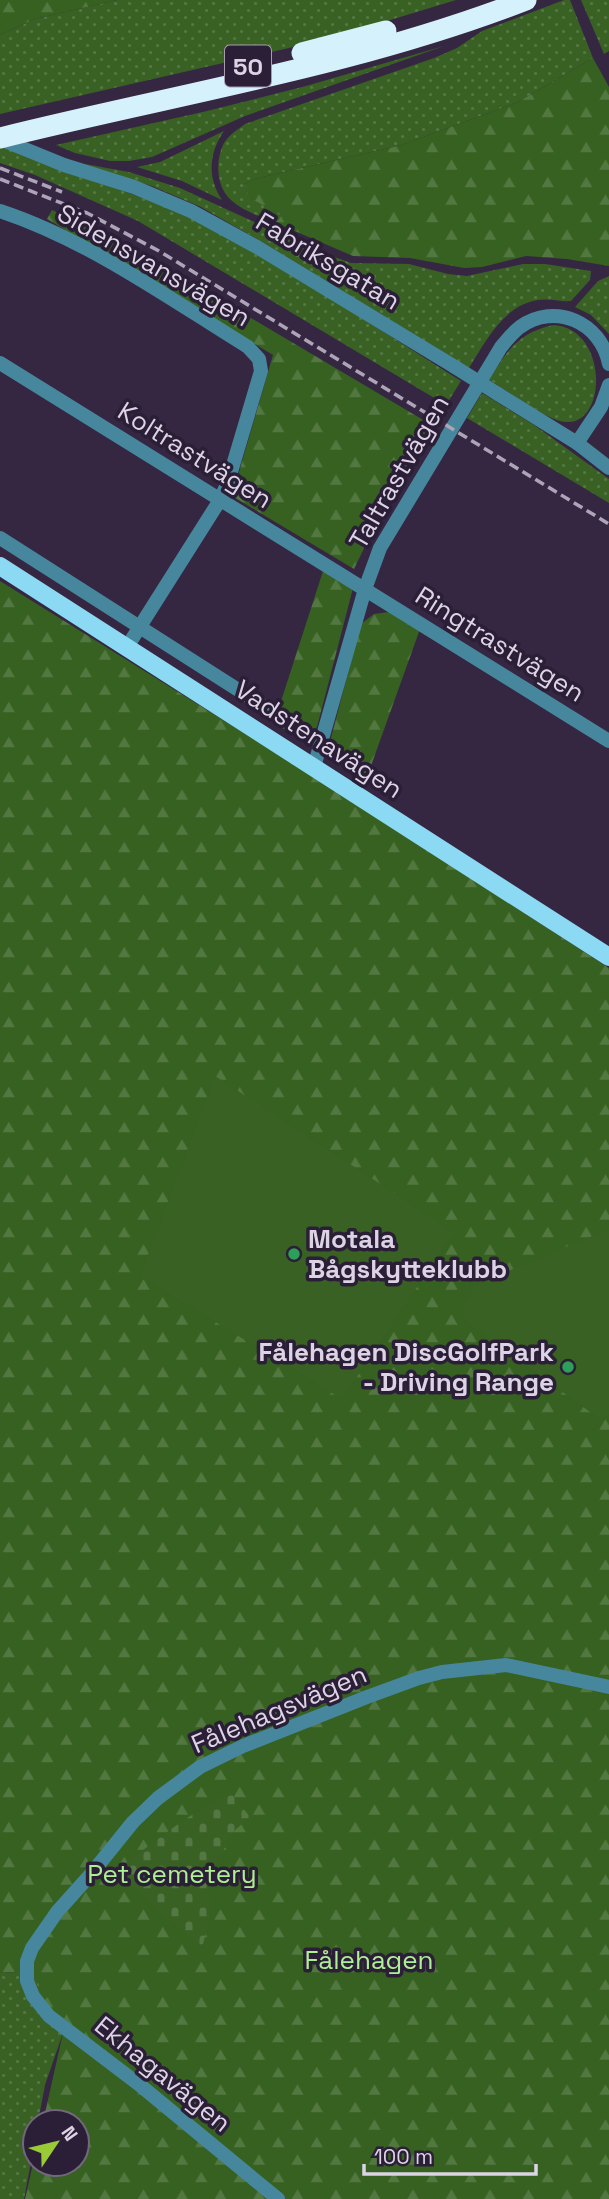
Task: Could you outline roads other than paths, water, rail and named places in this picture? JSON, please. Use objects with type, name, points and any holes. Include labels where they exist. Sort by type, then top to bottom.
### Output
[{"type":"highway","name":"50","points":[[3,130],[348,42],[481,0]]},
{"type":"highway","name":"50","points":[[3,130],[42,127],[352,56],[521,2]]},
{"type":"main road","name":"Vadstenavägen","points":[[0,566],[609,957]]},
{"type":"street","name":"Fabriksgatan","points":[[3,130],[64,165],[134,187],[191,211],[257,247],[455,367],[576,443],[609,468]]},
{"type":"street","name":"Sidensvansvägen","points":[[0,211],[43,228],[129,274],[255,353],[259,359],[261,370],[228,482],[220,500],[127,647]]},
{"type":"street","name":"Taltrastvägen","points":[[314,767],[372,568],[391,528],[509,337],[532,320],[564,316],[587,327],[598,336],[605,348],[609,364]]},
{"type":"street","name":"Koltrastvägen","points":[[0,363],[365,589]]},
{"type":"street","points":[[576,443],[601,407],[609,385]]},
{"type":"street","name":"Vadstenavägen","points":[[0,538],[265,707]]},
{"type":"street","name":"Ringtrastvägen","points":[[365,589],[609,741]]},
{"type":"street","name":"Fålehagsvägen","points":[[27,1981],[27,1962],[32,1948],[57,1912],[92,1874],[133,1822],[183,1778],[232,1751],[367,1697],[442,1672],[506,1665],[609,1687]]},
{"type":"street","name":"Ekhagavägen","points":[[27,1981],[33,1996],[49,2016],[141,2086],[278,2199]]},
{"type":"railway","points":[[0,168],[62,192]]},
{"type":"railway","points":[[0,179],[87,213],[159,251],[609,524]]},
{"type":"place","name":"Motala Bågskytteklubb","points":[[294,1254]]},
{"type":"place","name":"Fålehagen DiscGolfPark - Driving Range","points":[[568,1367]]},
{"type":"park label","name":"Pet cemetery","points":[[172,1874]]},
{"type":"park label","name":"Fålehagen","points":[[369,1960]]}]
